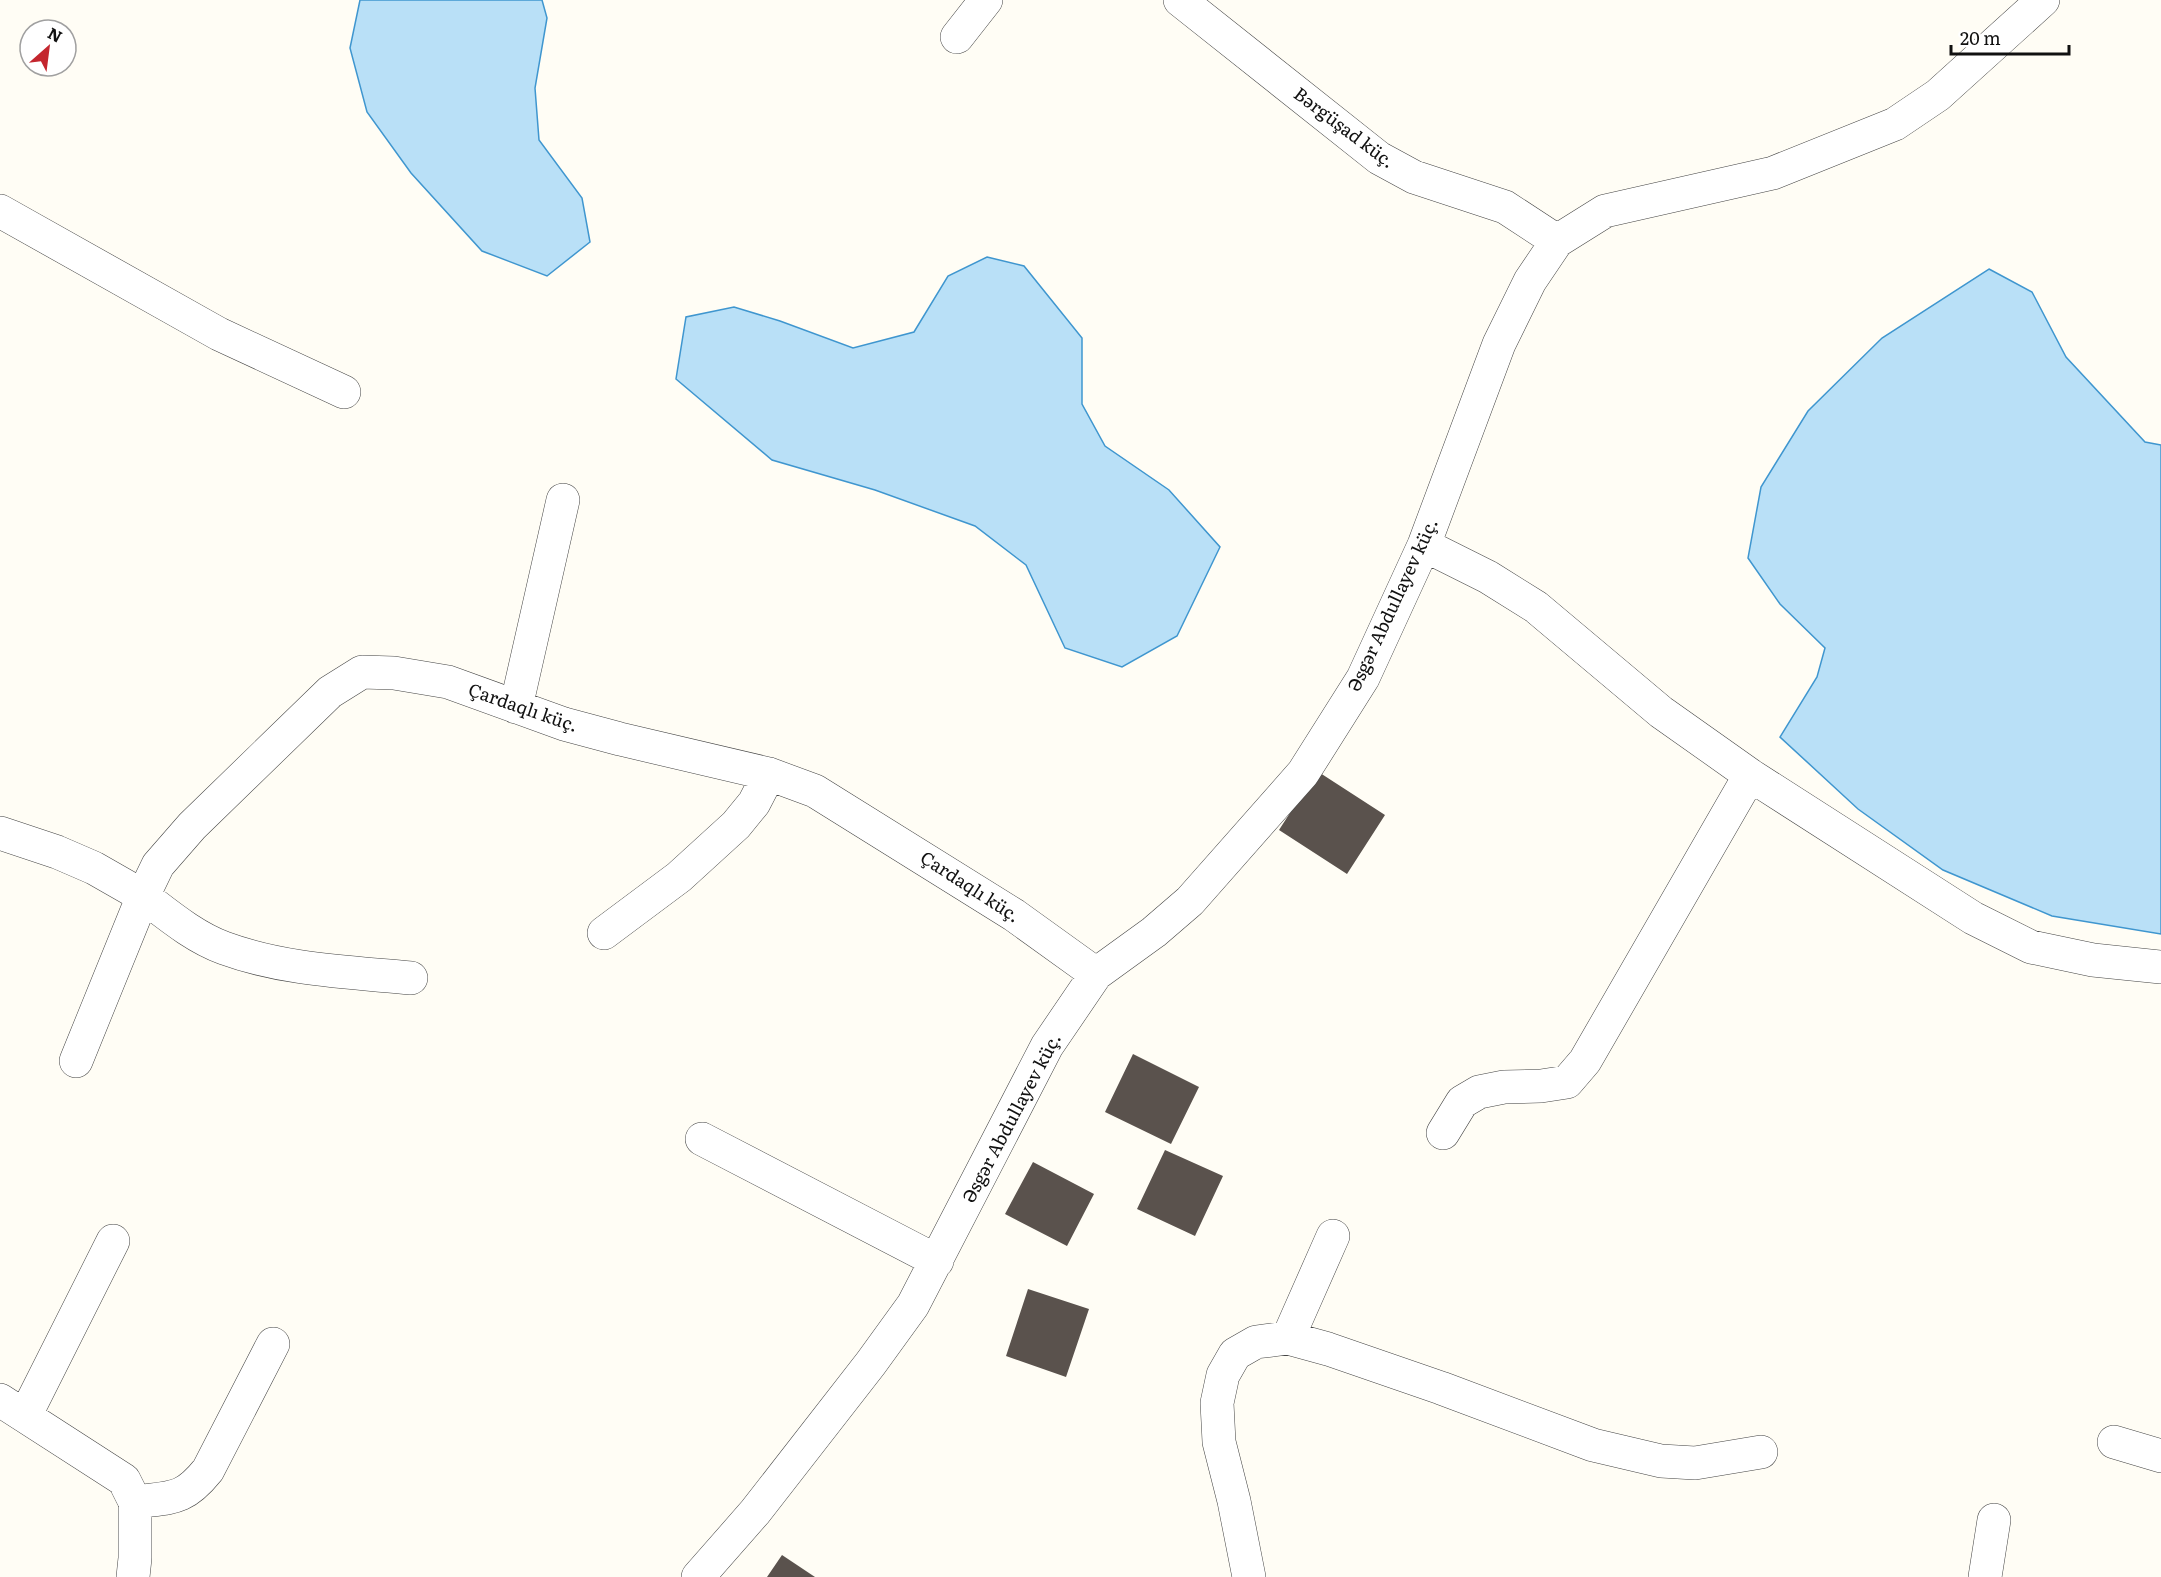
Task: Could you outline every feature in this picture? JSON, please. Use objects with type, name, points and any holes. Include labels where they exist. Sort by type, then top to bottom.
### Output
[{"type":"street","points":[[957,37],[986,0]]},
{"type":"street","name":"Bərgüşad küç.","points":[[1180,0],[1379,158],[1414,177],[1505,207],[1557,241]]},
{"type":"street","name":"Əsgər Abdullayev küç.","points":[[698,1577],[755,1512],[871,1363],[913,1305],[1047,1046],[1096,974],[1154,932],[1190,901],[1303,773],[1363,678],[1424,545],[1499,344],[1530,281],[1557,241],[1605,211],[1773,173],[1895,124],[1938,95],[2043,0]]},
{"type":"street","points":[[0,211],[219,334],[344,392]]},
{"type":"street","points":[[516,706],[563,500]]},
{"type":"street","points":[[1424,545],[1488,578],[1536,607],[1661,712],[1750,775],[1973,918],[2031,946],[2093,960],[2161,967]]},
{"type":"street","name":"Çardaqlı küç.","points":[[76,1061],[142,896],[159,865],[192,826],[330,692],[362,672],[394,673],[448,682],[564,724],[769,774],[815,791],[1014,915],[1096,974]]},
{"type":"street","points":[[604,933],[679,877],[736,825],[753,803],[769,774]]},
{"type":"street","points":[[1443,1133],[1462,1102],[1479,1092],[1504,1086],[1540,1086],[1567,1082],[1585,1061],[1750,775]]},
{"type":"street","points":[[0,833],[57,852],[94,868],[142,896],[190,931],[223,948],[290,967],[411,978]]},
{"type":"street","points":[[702,1139],[937,1261]]},
{"type":"street","points":[[1288,1338],[1333,1236]]},
{"type":"street","points":[[113,1241],[13,1408],[124,1480],[135,1502],[135,1558],[132,1577]]},
{"type":"street","points":[[1249,1577],[1234,1501],[1219,1442],[1217,1403],[1223,1375],[1236,1354],[1256,1342],[1288,1338],[1328,1349],[1441,1388],[1593,1445],[1660,1461],[1695,1463],[1761,1452]]},
{"type":"street","points":[[135,1502],[178,1496],[195,1487],[208,1470],[273,1344]]},
{"type":"street","points":[[2114,1442],[2161,1456]]},
{"type":"street","points":[[1985,1577],[1994,1520]]},
{"type":"water","points":[[360,0],[542,0],[547,18],[535,88],[539,140],[582,198],[590,242],[547,276],[482,251],[411,173],[367,112],[350,48]]},
{"type":"water","points":[[987,257],[1024,266],[1082,338],[1082,404],[1105,446],[1169,490],[1220,547],[1177,636],[1122,667],[1065,648],[1026,565],[975,526],[875,490],[772,460],[676,379],[686,317],[734,307],[853,348],[914,332],[948,276]]},
{"type":"water","points":[[1989,269],[2032,292],[2066,357],[2145,442],[2161,445],[2161,934],[2052,916],[1943,870],[1858,809],[1780,737],[1817,677],[1825,648],[1780,604],[1748,558],[1761,487],[1808,411],[1882,338]]},
{"type":"building","points":[[1317,771],[1385,815],[1347,874],[1279,830]]},
{"type":"building","points":[[1133,1054],[1199,1087],[1171,1144],[1105,1112]]},
{"type":"building","points":[[1165,1150],[1223,1176],[1195,1236],[1137,1209]]},
{"type":"building","points":[[1033,1162],[1094,1194],[1067,1246],[1005,1214]]},
{"type":"building","points":[[1028,1289],[1089,1309],[1066,1377],[1006,1356]]},
{"type":"building","points":[[782,1555],[815,1577],[767,1577]]}]
